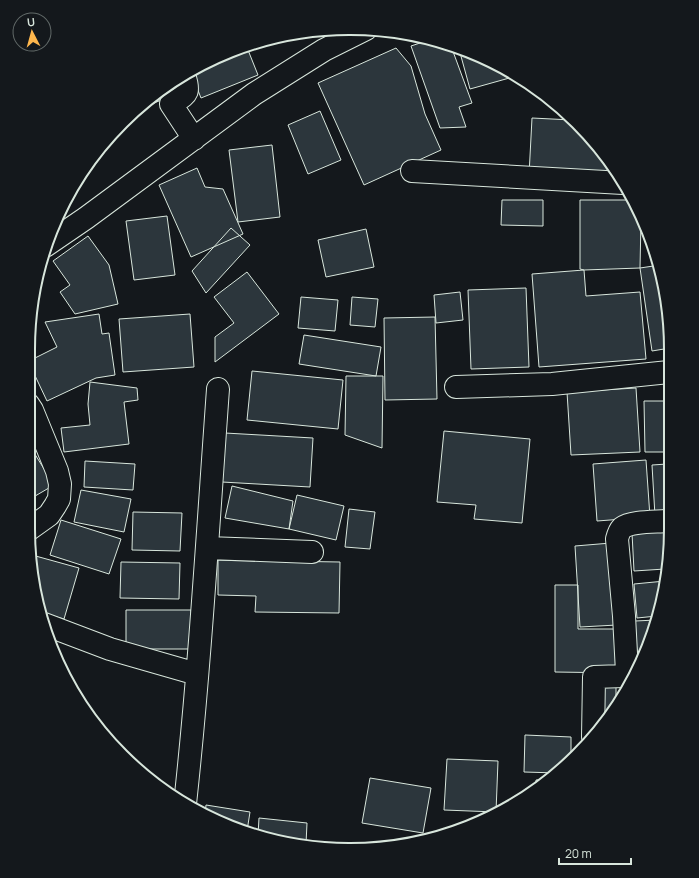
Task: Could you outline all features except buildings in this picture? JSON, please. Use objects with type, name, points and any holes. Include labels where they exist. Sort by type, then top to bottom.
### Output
[{"type":"street","points":[[55,239],[254,94],[324,50],[354,35]]},
{"type":"street","points":[[186,81],[187,92],[171,104],[194,139]]},
{"type":"street","points":[[412,171],[616,183]]},
{"type":"street","points":[[456,388],[552,384],[664,373]]},
{"type":"street","points":[[186,797],[193,729],[218,389]]},
{"type":"street","points":[[35,417],[57,471],[60,484],[59,499],[55,506],[49,515],[35,525]]},
{"type":"street","points":[[593,727],[594,677],[624,676],[627,672],[624,616],[617,539],[618,532],[628,525],[664,521]]},
{"type":"street","points":[[207,548],[312,552]]},
{"type":"street","points":[[51,627],[110,649],[197,674]]}]
